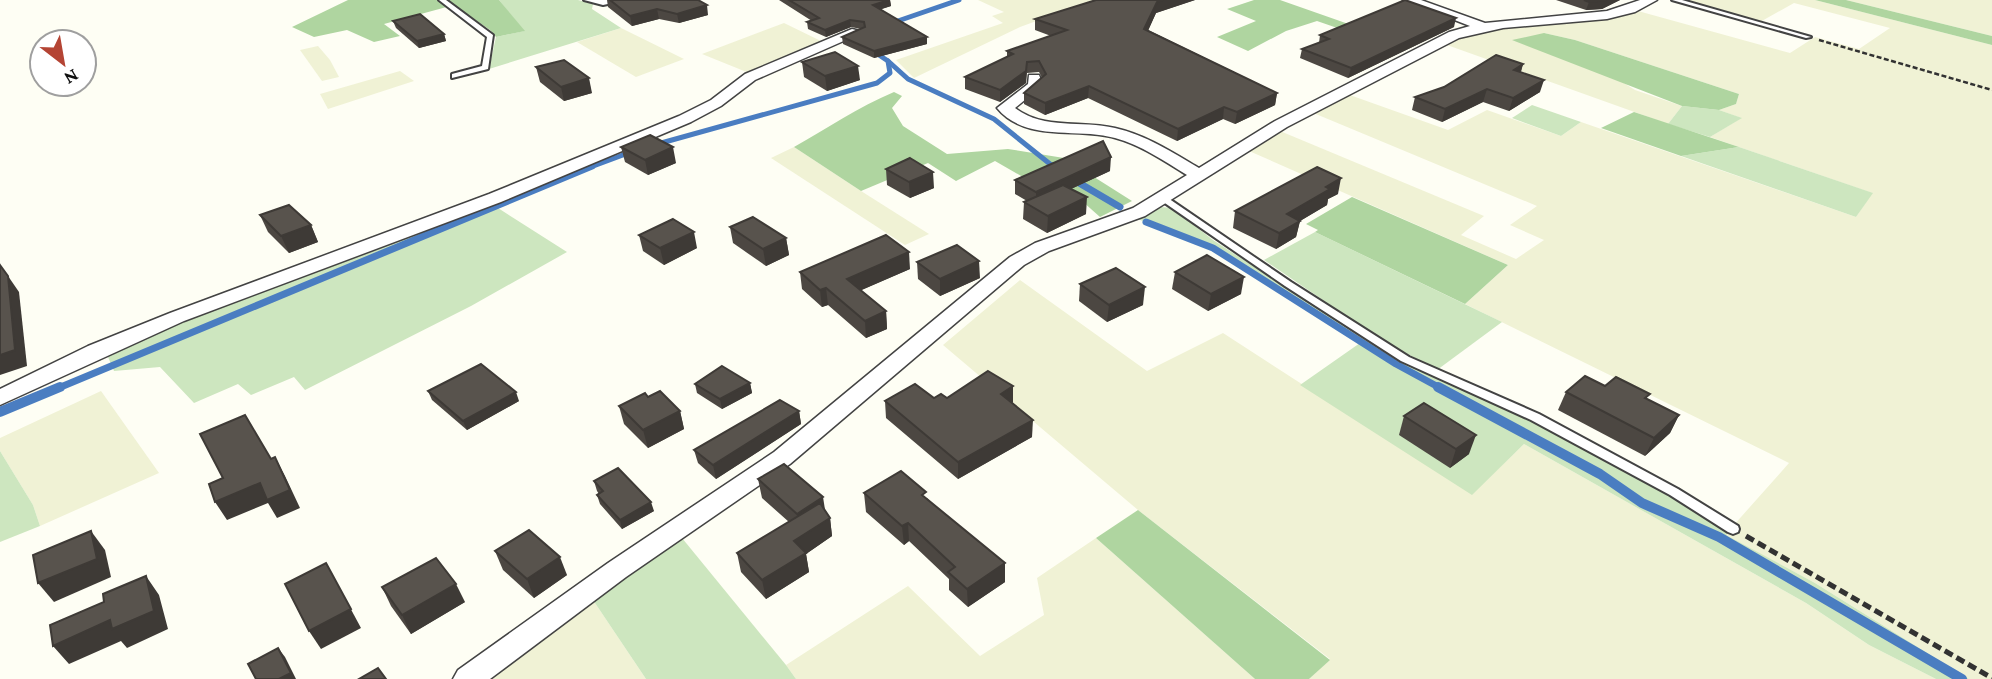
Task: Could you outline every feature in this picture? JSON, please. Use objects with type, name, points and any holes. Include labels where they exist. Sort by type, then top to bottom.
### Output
[{"type":"street","points":[[1409,0],[1480,25]]},
{"type":"street","points":[[468,679],[617,570],[782,458],[1017,261],[1042,247],[1139,212],[1281,124],[1398,62],[1480,25],[1609,14],[1651,0]]},
{"type":"street","points":[[0,398],[96,351],[177,317],[505,195],[685,119],[716,103],[750,77],[857,32]]},
{"type":"street","points":[[1034,78],[1037,85],[1004,108],[1013,116],[1030,124],[1112,132],[1141,142],[1199,175]]},
{"type":"lane","points":[[442,0],[491,36],[485,67],[455,76]]},
{"type":"lane","points":[[587,0],[603,3],[624,0]]},
{"type":"lane","points":[[1675,0],[1808,37]]},
{"type":"lane","points":[[1162,197],[1288,284],[1405,359],[1535,417],[1674,492],[1733,529]]},
{"type":"path","points":[[1808,37],[1992,90]]},
{"type":"path","points":[[1733,529],[1992,678]]},
{"type":"green space","points":[[348,0],[499,0],[525,31],[496,37],[454,5],[384,24],[400,36],[374,42],[347,30],[314,37],[292,27]]},
{"type":"green space","points":[[499,0],[578,0],[593,4],[592,9],[621,28],[489,69],[496,37],[524,31]]},
{"type":"green space","points":[[978,0],[1094,0],[1020,27],[914,78],[896,60],[1003,23],[992,16],[1004,12]]},
{"type":"green space","points":[[1254,0],[1280,0],[1357,27],[1346,31],[1317,21],[1286,31],[1248,51],[1217,37],[1256,21],[1227,9]]},
{"type":"green space","points":[[1681,0],[1815,0],[1992,45],[1992,679],[1969,679],[1815,583],[1725,535],[1789,463],[1465,304],[1508,265],[1249,151],[1280,131],[1484,216],[1461,235],[1516,259],[1544,240],[1510,225],[1537,206],[1311,112],[1347,94],[1448,130],[1487,110],[1561,136],[1581,122],[1856,217],[1872,193],[1710,137],[1741,118],[1719,110],[1736,104],[1739,94],[1575,40],[1544,33],[1635,90],[1682,106],[1668,124],[1447,45],[1475,30],[1638,11],[1790,53],[1815,37],[1859,49],[1890,28],[1794,3],[1760,22]]},
{"type":"green space","points":[[1815,0],[1846,0],[1992,36],[1992,45]]},
{"type":"green space","points":[[1846,0],[1992,0],[1992,36]]},
{"type":"green space","points":[[784,23],[823,42],[749,73],[702,54]]},
{"type":"green space","points":[[621,28],[684,59],[636,77],[577,42]]},
{"type":"green space","points":[[1544,33],[1575,40],[1739,94],[1736,104],[1719,110],[1682,106],[1512,40]]},
{"type":"green space","points":[[318,46],[339,77],[322,81],[300,50]]},
{"type":"green space","points":[[400,71],[414,81],[328,109],[320,94]]},
{"type":"green space","points":[[894,92],[902,96],[892,108],[903,126],[947,154],[1008,149],[1064,158],[1132,201],[1100,217],[1082,201],[1030,181],[995,161],[956,181],[928,163],[861,191],[794,147]]},
{"type":"green space","points":[[1532,105],[1581,122],[1561,136],[1512,118]]},
{"type":"green space","points":[[1682,106],[1719,110],[1742,118],[1710,137],[1668,124]]},
{"type":"green space","points":[[1634,112],[1739,147],[1681,156],[1601,128]]},
{"type":"green space","points":[[794,147],[929,234],[905,245],[771,158]]},
{"type":"green space","points":[[1739,147],[1873,193],[1856,217],[1681,156]]},
{"type":"green space","points":[[1352,197],[1508,265],[1465,304],[1315,232],[1318,230],[1306,224]]},
{"type":"green space","points":[[488,205],[498,208],[567,252],[471,306],[305,390],[294,377],[251,395],[238,384],[194,403],[160,367],[114,371],[108,357],[125,344],[209,310]]},
{"type":"green space","points":[[1161,207],[1172,208],[1213,240],[1390,355],[1524,415],[1651,483],[1730,530],[1726,535],[1815,583],[1969,679],[1936,679],[1869,645],[1806,603],[1524,444],[1472,495],[1300,385],[1360,343],[1211,250],[1138,219]]},
{"type":"green space","points":[[1315,232],[1502,322],[1437,370],[1380,339],[1264,260]]},
{"type":"green space","points":[[1020,280],[1147,371],[1223,333],[1472,494],[1524,444],[1806,603],[1869,645],[1936,679],[1309,679],[1330,659],[1138,510],[943,345]]},
{"type":"green space","points":[[101,391],[159,473],[40,526],[33,505],[0,451],[0,438]]},
{"type":"green space","points":[[0,451],[33,505],[40,526],[0,542]]},
{"type":"green space","points":[[1138,510],[1330,660],[1309,679],[1255,679],[1096,538]]},
{"type":"green space","points":[[682,538],[796,679],[646,679],[593,600]]},
{"type":"green space","points":[[1096,538],[1255,679],[796,679],[786,665],[908,586],[980,656],[1044,615],[1037,578]]},
{"type":"green space","points":[[593,600],[646,679],[490,679]]},
{"type":"building","points":[[610,0],[698,0],[707,5],[677,14],[657,9],[630,16]]},
{"type":"building","points":[[789,0],[889,0],[873,5],[927,37],[874,51],[842,37],[865,27],[864,22],[850,20],[825,30],[807,22],[819,18]]},
{"type":"building","points":[[1096,0],[1163,0],[1157,2],[1144,29],[1277,93],[1237,112],[1224,107],[1178,129],[1089,86],[1045,103],[1024,93],[1046,74],[1039,61],[1027,62],[1026,71],[1000,90],[965,77],[1013,54],[1007,51],[1067,30],[1035,19]]},
{"type":"building","points":[[1405,0],[1456,18],[1351,68],[1302,49],[1329,39],[1320,35]]},
{"type":"building","points":[[420,14],[444,34],[417,41],[393,21]]},
{"type":"building","points":[[835,52],[858,66],[825,76],[802,62]]},
{"type":"building","points":[[1496,55],[1523,64],[1514,70],[1544,80],[1513,98],[1487,89],[1445,109],[1415,97],[1444,87]]},
{"type":"building","points":[[564,60],[589,78],[561,87],[536,67]]},
{"type":"building","points":[[650,135],[673,147],[645,160],[621,147]]},
{"type":"building","points":[[1103,141],[1111,157],[1036,192],[1015,180]]},
{"type":"building","points":[[910,158],[933,172],[909,182],[886,169]]},
{"type":"building","points":[[1317,167],[1341,178],[1326,187],[1330,189],[1287,214],[1300,221],[1279,233],[1235,211]]},
{"type":"building","points":[[1063,185],[1087,197],[1048,216],[1024,202]]},
{"type":"building","points":[[289,205],[311,225],[281,236],[260,215]]},
{"type":"building","points":[[753,217],[786,238],[763,249],[730,227]]},
{"type":"building","points":[[673,219],[694,232],[660,248],[639,235]]},
{"type":"building","points":[[886,235],[909,252],[847,279],[886,311],[865,321],[826,288],[820,290],[800,272]]},
{"type":"building","points":[[957,245],[979,261],[940,279],[917,262]]},
{"type":"building","points":[[1207,255],[1244,277],[1211,294],[1175,272]]},
{"type":"building","points":[[0,265],[8,276],[15,350],[0,355]]},
{"type":"building","points":[[1116,268],[1145,287],[1109,305],[1080,284]]},
{"type":"building","points":[[481,364],[516,392],[463,421],[428,391]]},
{"type":"building","points":[[722,366],[750,383],[720,399],[695,384]]},
{"type":"building","points":[[988,371],[1013,386],[1001,394],[1033,420],[958,462],[885,401],[915,384],[934,398],[941,394],[947,398]]},
{"type":"building","points":[[1585,376],[1605,386],[1616,377],[1650,394],[1645,398],[1679,415],[1654,438],[1566,392]]},
{"type":"building","points":[[660,391],[680,411],[643,430],[619,406],[645,393],[648,397]]},
{"type":"building","points":[[780,400],[799,411],[713,465],[694,450]]},
{"type":"building","points":[[1424,403],[1476,435],[1456,449],[1404,416]]},
{"type":"building","points":[[245,415],[271,459],[275,457],[290,490],[267,500],[260,483],[215,502],[209,484],[223,478],[200,434]]},
{"type":"building","points":[[784,464],[823,497],[797,514],[758,479]]},
{"type":"building","points":[[618,468],[651,502],[620,520],[597,495],[603,491],[594,481]]},
{"type":"building","points":[[901,471],[926,492],[922,495],[1005,563],[967,589],[948,572],[955,567],[908,523],[902,526],[864,493]]},
{"type":"building","points":[[820,503],[830,518],[794,541],[806,553],[762,580],[737,553]]},
{"type":"building","points":[[529,530],[560,557],[527,579],[495,551]]},
{"type":"building","points":[[91,531],[97,559],[38,583],[33,555]]},
{"type":"building","points":[[436,558],[456,584],[402,615],[382,587]]},
{"type":"building","points":[[326,563],[351,609],[309,631],[285,584]]},
{"type":"building","points":[[146,576],[154,611],[112,629],[110,620],[53,646],[50,625],[104,602],[103,594]]},
{"type":"building","points":[[278,648],[291,673],[279,679],[256,679],[248,664]]},
{"type":"building","points":[[378,668],[386,679],[359,679]]},
{"type":"waterway","points":[[892,23],[959,0]]},
{"type":"waterway","points":[[873,51],[888,61]]},
{"type":"waterway","points":[[654,145],[877,83],[890,73],[888,61]]},
{"type":"waterway","points":[[888,61],[908,79],[994,119],[1055,168]]},
{"type":"waterway","points":[[588,168],[631,152]]},
{"type":"waterway","points":[[56,389],[592,166]]},
{"type":"waterway","points":[[1052,166],[1057,170]]},
{"type":"waterway","points":[[1074,180],[1120,207]]},
{"type":"waterway","points":[[1146,222],[1213,248],[1396,364],[1442,389]]},
{"type":"waterway","points":[[0,412],[60,387]]},
{"type":"waterway","points":[[1438,387],[1600,474],[1642,503],[1719,537],[1962,679]]}]
